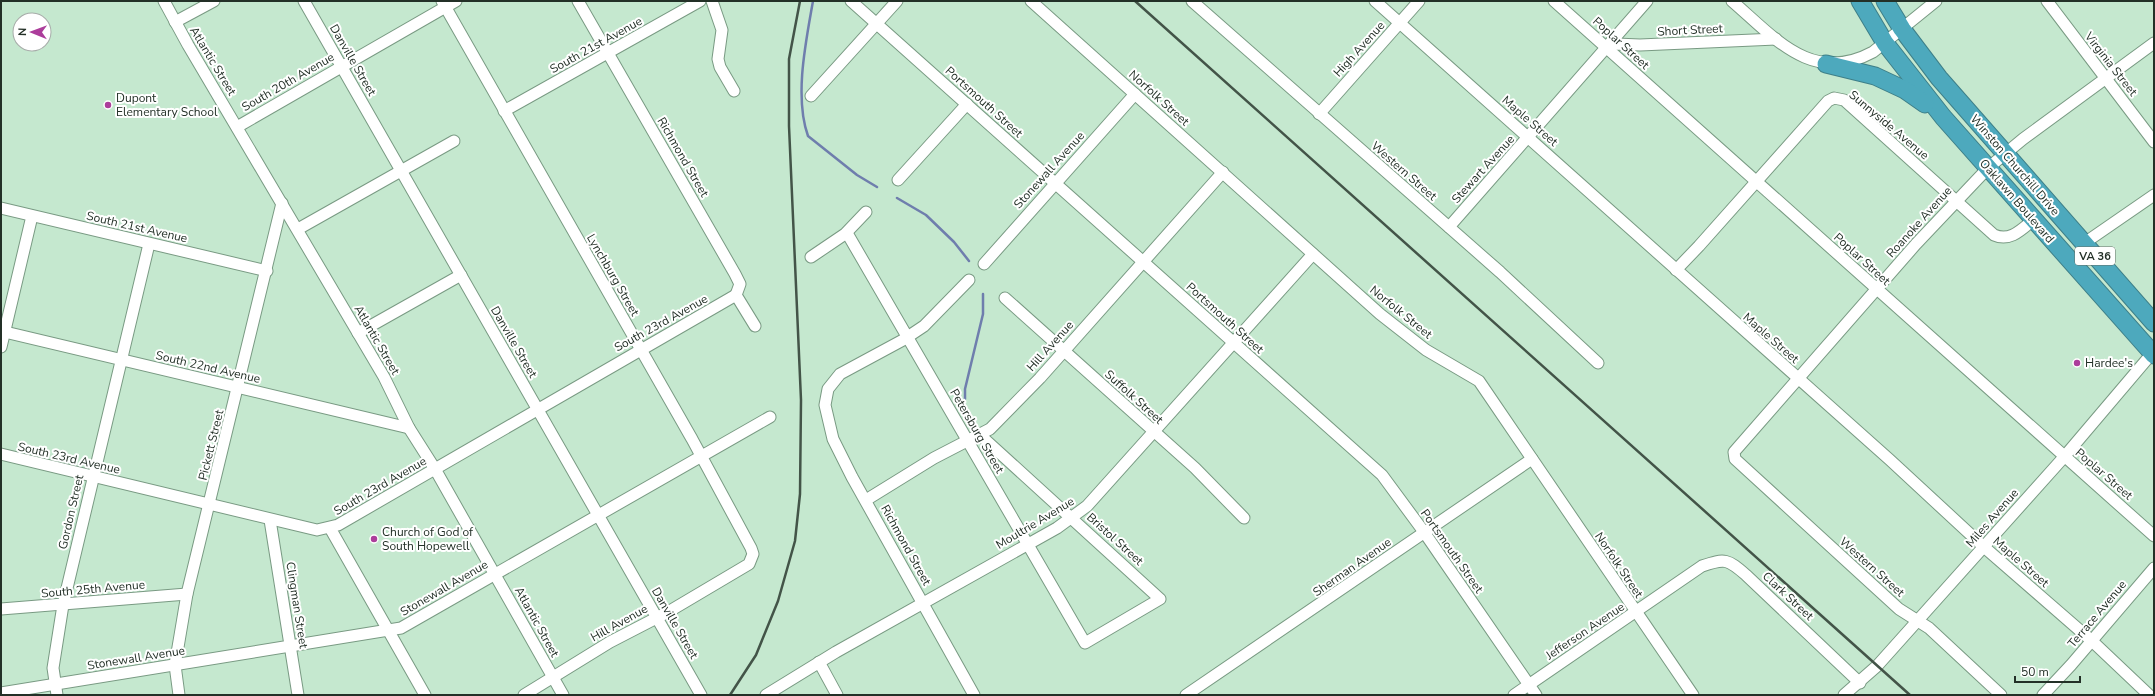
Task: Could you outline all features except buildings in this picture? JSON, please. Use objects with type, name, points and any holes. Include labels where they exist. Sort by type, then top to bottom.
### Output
[{"type":"highway","name":"VA 36","points":[[1860,1],[1884,43]]},
{"type":"highway","name":"Winston Churchill Drive","points":[[1885,1],[1902,29],[1935,73],[2004,154],[2154,323]]},
{"type":"highway","name":"Oaklawn Boulevard","points":[[1884,43],[1943,117],[2033,220],[2154,353]]},
{"type":"highway","points":[[1826,64],[1875,76],[1905,90],[1943,117]]},
{"type":"street","name":"Atlantic Street","points":[[164,1],[384,378],[409,428],[435,469],[495,573],[563,695]]},
{"type":"street","points":[[175,22],[214,1]]},
{"type":"street","name":"Danville Street","points":[[304,1],[701,695]]},
{"type":"street","name":"South 20th Avenue","points":[[237,126],[342,67],[444,4],[456,1]]},
{"type":"street","name":"Richmond Street","points":[[578,1],[735,274],[740,284],[736,295]]},
{"type":"street","name":"South 21st Avenue","points":[[504,111],[700,1]]},
{"type":"street","points":[[712,1],[722,30],[718,51],[720,67],[734,91]]},
{"type":"street","name":"Portsmouth Street","points":[[851,1],[1382,475],[1424,532],[1536,695]]},
{"type":"street","points":[[811,96],[897,1]]},
{"type":"street","name":"Norfolk Street","points":[[1031,1],[1313,254],[1408,337],[1479,381],[1693,695]]},
{"type":"street","name":"Western Street","points":[[1192,1],[1449,227],[1598,363]]},
{"type":"street","name":"Maple Street","points":[[1375,1],[1798,378],[1984,547],[2092,641],[2149,695]]},
{"type":"street","name":"High Avenue","points":[[1319,114],[1419,1]]},
{"type":"street","name":"Poplar Street","points":[[1554,1],[2154,536]]},
{"type":"street","name":"Stewart Avenue","points":[[1449,227],[1647,1]]},
{"type":"street","points":[[1732,1],[1776,39],[1800,57],[1826,64],[1851,62],[1862,58],[1884,43],[1936,1]]},
{"type":"street","name":"Virginia Street","points":[[2047,1],[2154,142]]},
{"type":"street","name":"Lynchburg Street","points":[[444,4],[641,350],[751,548],[753,554],[749,564]]},
{"type":"street","name":"Short Street","points":[[1606,47],[1616,44],[1640,45],[1776,39]]},
{"type":"street","name":"Roanoke Avenue","points":[[1734,452],[1876,289],[1988,168],[2055,115],[2154,43]]},
{"type":"street","name":"Stonewall Avenue","points":[[984,264],[1135,94]]},
{"type":"street","name":"Sunnyside Avenue","points":[[1676,270],[1828,101],[1840,99],[1866,119],[1994,235],[2000,238],[2012,236],[2033,220]]},
{"type":"street","points":[[898,180],[967,104]]},
{"type":"street","points":[[298,229],[454,141]]},
{"type":"street","name":"Hill Avenue","points":[[866,500],[934,458],[990,429],[1012,408],[1064,351],[1223,172]]},
{"type":"street","points":[[2083,244],[2154,195]]},
{"type":"street","name":"Pickett Street","points":[[179,695],[175,665],[187,594],[239,387],[282,203]]},
{"type":"street","name":"South 21st Avenue","points":[[1,208],[267,271]]},
{"type":"street","points":[[811,257],[847,232],[866,212]]},
{"type":"street","points":[[1,347],[3,332],[32,216]]},
{"type":"street","name":"Petersburg Street","points":[[847,232],[1085,643]]},
{"type":"street","name":"Gordon Street","points":[[56,690],[53,668],[63,605],[150,244]]},
{"type":"street","name":"Moultrie Avenue","points":[[766,695],[819,662],[1072,518],[1100,493],[1313,254]]},
{"type":"street","points":[[358,333],[461,275]]},
{"type":"street","points":[[908,337],[933,318],[969,280]]},
{"type":"street","points":[[736,295],[755,326]]},
{"type":"street","name":"South 23rd Avenue","points":[[1,454],[270,520],[316,530],[330,528],[736,295]]},
{"type":"street","name":"Suffolk Street","points":[[1005,298],[1154,431],[1218,490],[1244,518]]},
{"type":"street","name":"South 22nd Avenue","points":[[3,332],[409,428]]},
{"type":"street","name":"Richmond Street","points":[[908,337],[840,374],[828,389],[825,405],[833,440],[974,695]]},
{"type":"street","name":"Miles Avenue","points":[[1846,694],[1860,683],[1984,547],[2154,353]]},
{"type":"street","name":"Stonewall Avenue","points":[[1,693],[56,690],[175,665],[388,630],[408,624],[700,455],[770,417]]},
{"type":"street","name":"Bristol Street","points":[[980,435],[1160,599],[1085,643]]},
{"type":"street","name":"Western Street","points":[[1734,452],[1735,459],[1816,534],[1899,609],[1929,628],[2001,695]]},
{"type":"street","name":"Sherman Avenue","points":[[1186,695],[1532,459]]},
{"type":"street","name":"Clingman Street","points":[[270,520],[298,695]]},
{"type":"street","points":[[330,528],[425,695]]},
{"type":"street","name":"Clark Street","points":[[1689,575],[1702,566],[1719,560],[1731,562],[1860,683]]},
{"type":"street","name":"Hill Avenue","points":[[524,695],[610,642],[657,618],[749,564]]},
{"type":"street","name":"Terrace Avenue","points":[[2043,695],[2092,641],[2154,568]]},
{"type":"street","name":"Jefferson Avenue","points":[[1514,695],[1636,613],[1689,575]]},
{"type":"street","name":"South 25th Avenue","points":[[1,609],[187,594]]},
{"type":"street","points":[[819,662],[837,695]]},
{"type":"waterway","points":[[813,1],[805,51],[802,87],[804,121],[808,136],[857,175],[877,187]]},
{"type":"waterway","points":[[897,198],[926,215],[954,242],[969,261]]},
{"type":"waterway","points":[[965,399],[965,389],[983,314],[983,294]]},
{"type":"railway","points":[[730,695],[756,655],[778,601],[795,541],[800,494],[801,400],[789,126],[789,59],[800,1]]},
{"type":"railway","points":[[1135,1],[1910,695]]},
{"type":"place","name":"Dupont Elementary School","points":[[108,105]]},
{"type":"place","name":"Hardee's","points":[[2077,363]]},
{"type":"place","name":"Church of God of South Hopewell","points":[[374,539]]}]
